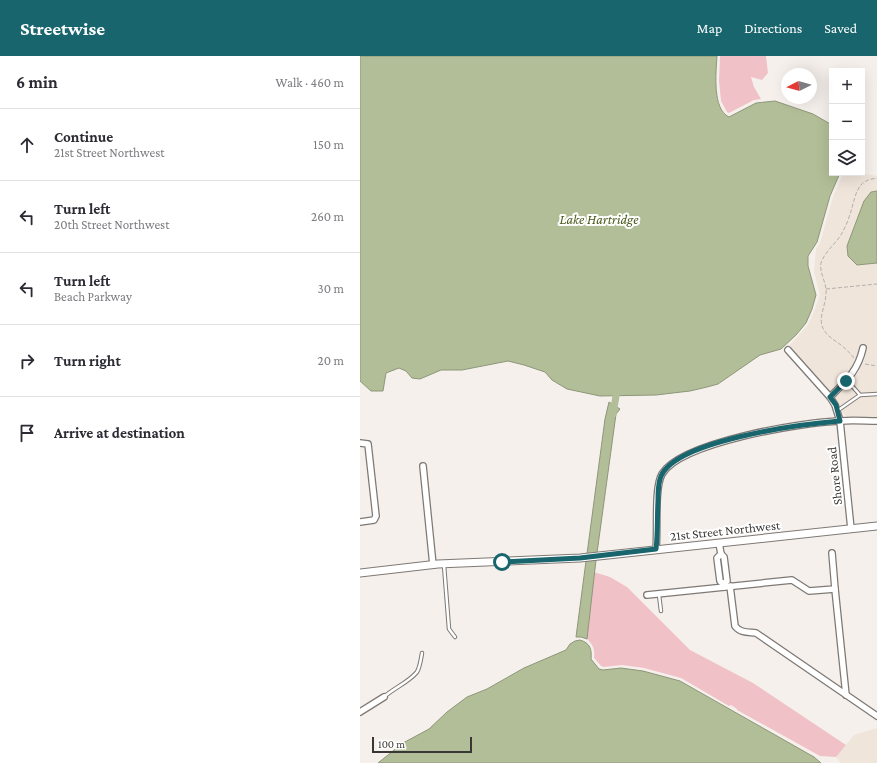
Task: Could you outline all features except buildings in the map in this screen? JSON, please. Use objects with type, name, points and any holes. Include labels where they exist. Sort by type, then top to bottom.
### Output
[{"type":"street","points":[[830,397],[856,369],[861,358],[863,348]]},
{"type":"street","name":"Shore Road","points":[[788,350],[836,405],[840,421],[851,528]]},
{"type":"street","points":[[656,549],[660,479],[666,468],[672,462],[692,452],[743,437],[795,426],[840,421],[877,420]]},
{"type":"street","points":[[360,443],[368,444],[376,516],[374,520],[360,522]]},
{"type":"street","points":[[423,466],[433,565]]},
{"type":"street","name":"21st Street Northwest","points":[[360,573],[444,564],[603,556],[877,526]]},
{"type":"street","points":[[719,543],[721,554],[724,557],[725,562],[727,581],[724,586]]},
{"type":"street","points":[[832,553],[846,694]]},
{"type":"street","points":[[721,554],[717,558],[720,581],[724,586]]},
{"type":"street","points":[[718,562],[725,562]]},
{"type":"street","points":[[647,595],[792,580],[809,591],[835,589]]},
{"type":"street","points":[[730,586],[736,628],[739,630],[756,633],[877,716]]},
{"type":"street","points":[[360,712],[384,697]]},
{"type":"lane","points":[[847,380],[860,395]]},
{"type":"lane","points":[[837,411],[860,395],[877,394]]},
{"type":"lane","points":[[444,564],[449,629],[455,637]]},
{"type":"lane","points":[[659,594],[661,611]]},
{"type":"lane","points":[[384,697],[417,672],[422,653]]},
{"type":"path","points":[[854,358],[847,350],[829,336],[821,326],[826,289],[822,273],[822,263],[828,250],[842,232],[849,218],[858,188],[864,182],[877,178]]},
{"type":"path","points":[[826,289],[877,284]]},
{"type":"path","points":[[862,363],[877,366]]},
{"type":"shaded area","points":[[720,56],[766,56],[768,73],[762,80],[751,77],[754,87],[761,99],[754,100],[729,113],[727,112],[721,101],[719,81]]},
{"type":"shaded area","points":[[865,174],[877,176],[877,191],[871,192],[847,247],[857,265],[877,263],[877,417],[847,417],[841,411],[835,397],[859,371],[865,358],[867,345],[860,344],[857,357],[849,372],[830,392],[789,346],[808,325],[820,295],[814,272],[816,249],[820,243],[833,197],[842,176],[865,176]]},
{"type":"shaded area","points":[[594,572],[610,577],[627,587],[690,650],[753,683],[846,745],[836,757],[820,756],[681,678],[644,668],[622,665],[601,666],[594,658],[593,647],[587,639]]},
{"type":"shaded area","points":[[877,728],[877,763],[841,763],[836,757],[854,735]]},
{"type":"water","name":"Lake Hartridge","points":[[360,56],[717,56],[717,98],[724,113],[729,117],[756,103],[775,101],[813,114],[829,123],[829,176],[839,176],[830,196],[817,242],[808,256],[808,266],[816,295],[812,309],[806,323],[781,349],[760,355],[718,384],[690,391],[656,395],[600,396],[567,389],[552,380],[545,372],[508,361],[462,370],[441,370],[420,379],[412,378],[406,371],[399,368],[386,373],[383,391],[371,391],[360,381]]},
{"type":"water","points":[[877,191],[877,263],[857,265],[848,256],[847,246],[864,201],[871,192]]},
{"type":"water","points":[[609,402],[620,409],[616,414],[597,553],[587,554],[605,419]]},
{"type":"water","points":[[596,560],[587,639],[576,637],[586,561]]},
{"type":"water","points":[[580,640],[590,647],[591,659],[599,669],[621,668],[643,671],[680,681],[814,757],[821,763],[378,763],[403,743],[429,729],[447,712],[467,697],[487,689],[524,668],[566,650],[570,644]]},
{"type":"waterway","points":[[613,414],[616,396]]},
{"type":"route","points":[[502,562],[580,558],[656,549],[658,490],[660,479],[666,468],[672,462],[692,452],[743,437],[795,426],[840,421],[836,405],[830,397],[846,381]]}]
